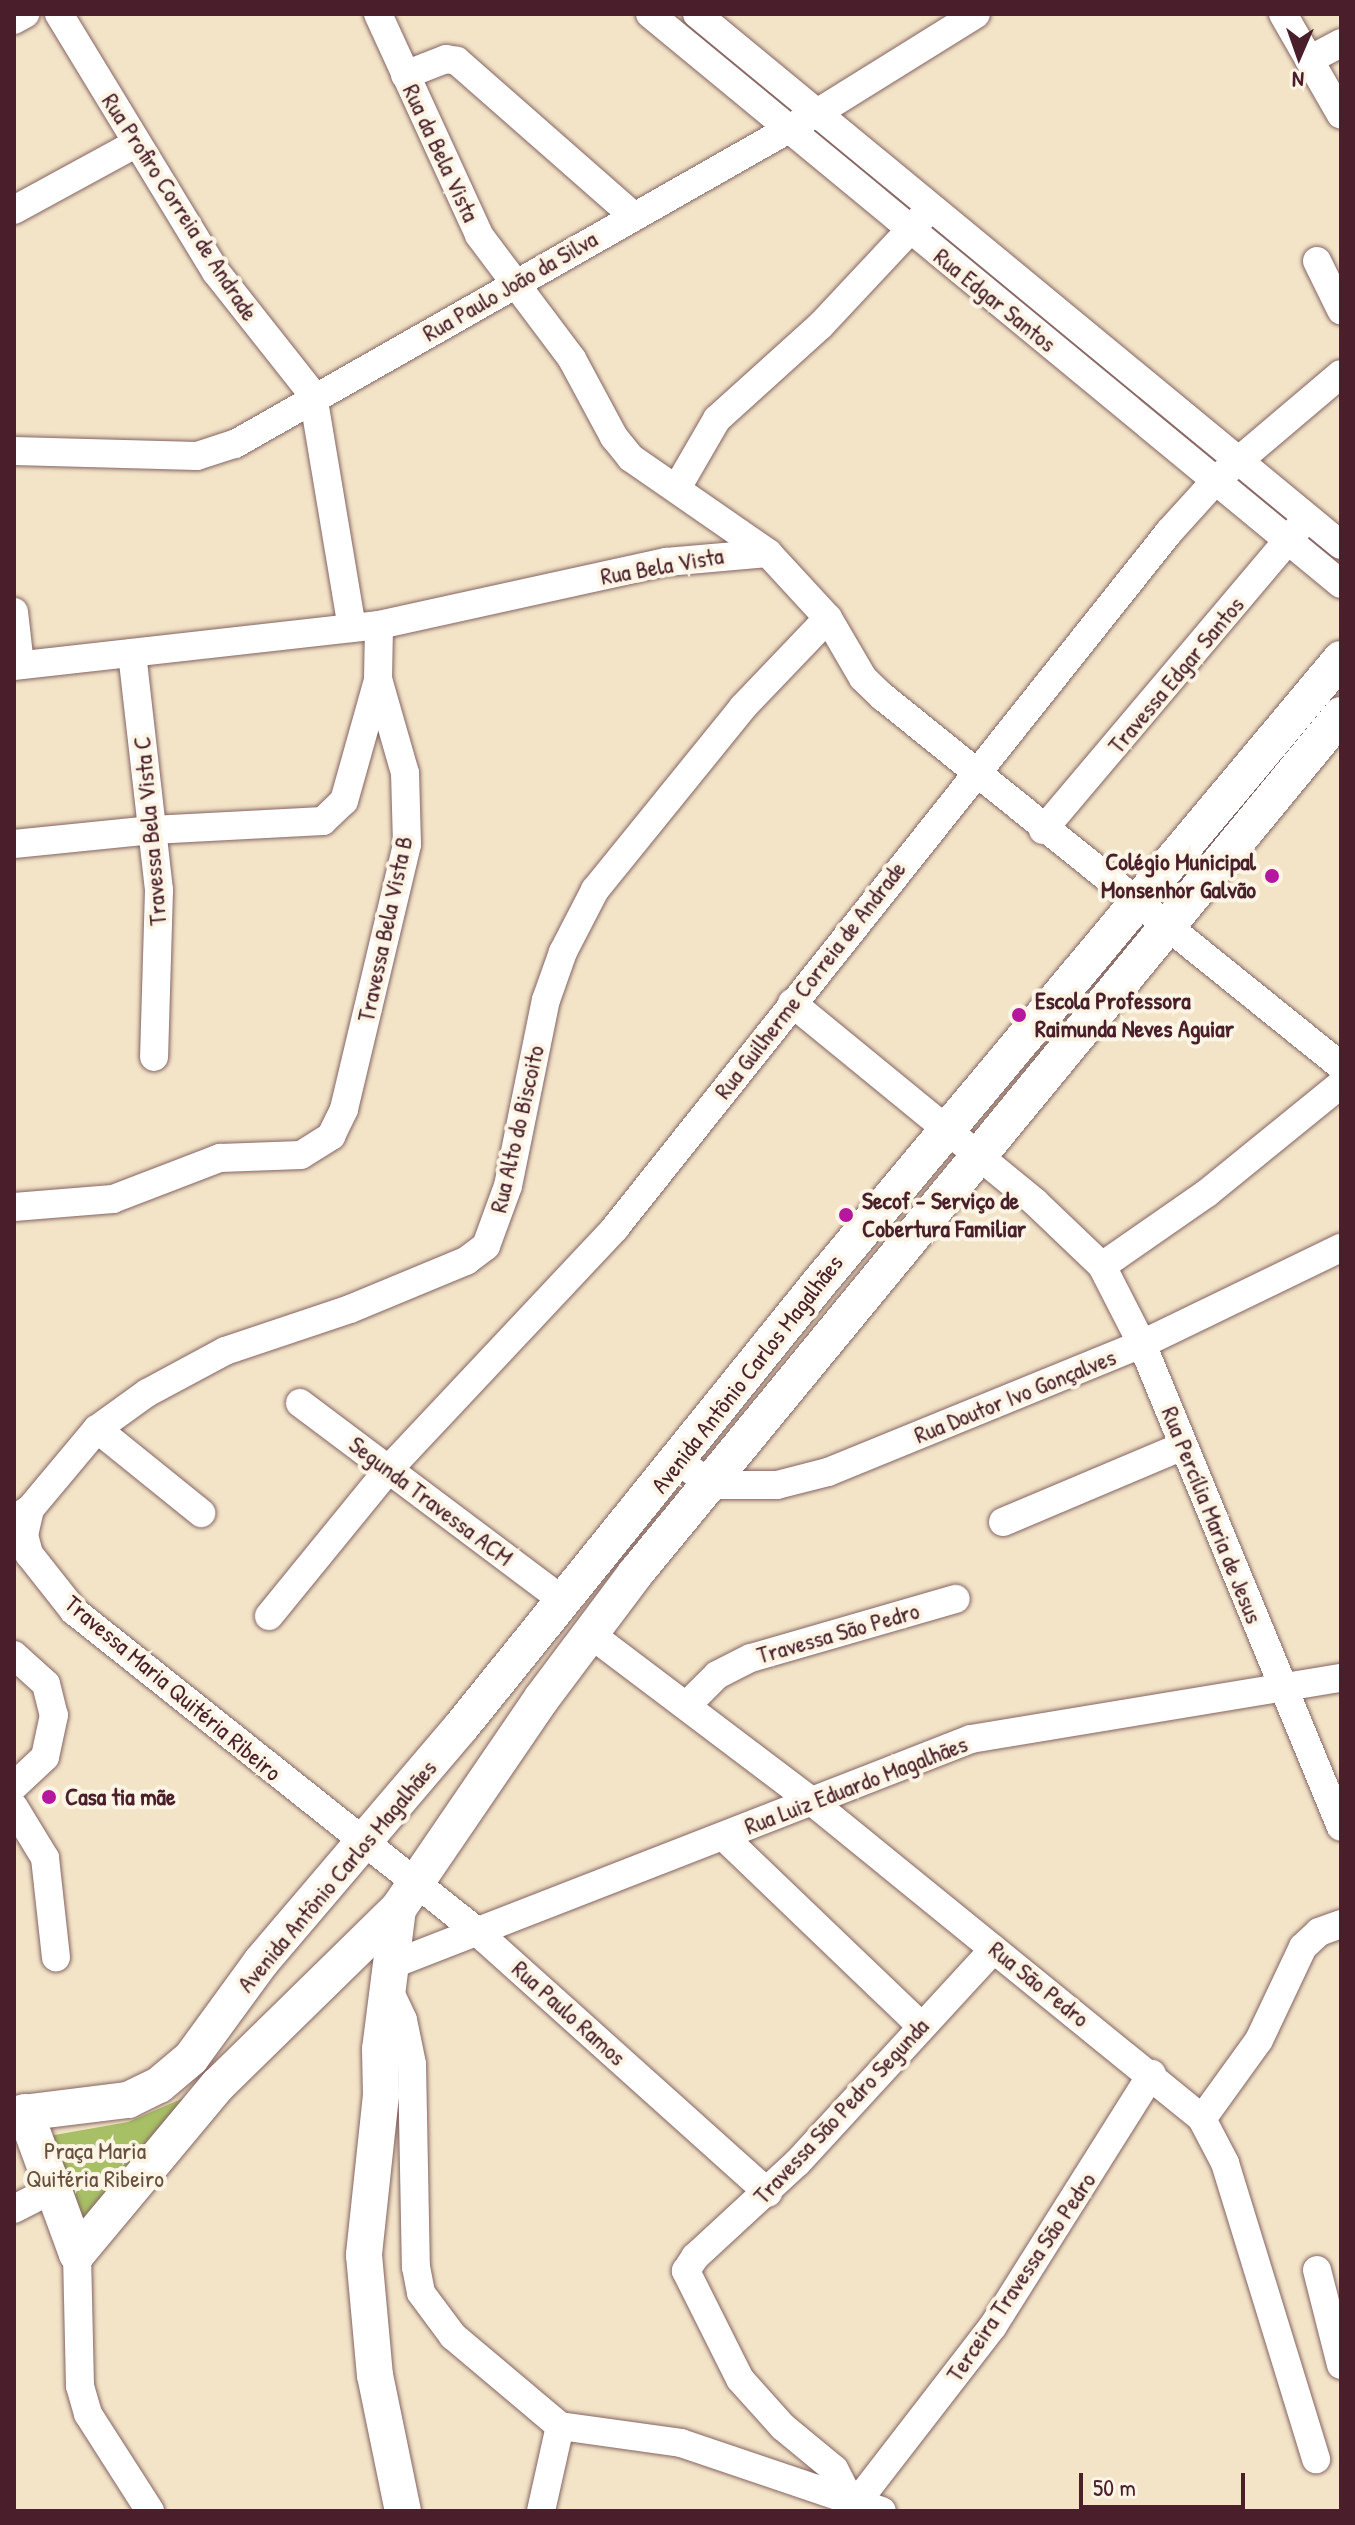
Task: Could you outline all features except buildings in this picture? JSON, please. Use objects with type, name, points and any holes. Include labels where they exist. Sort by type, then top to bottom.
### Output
[{"type":"main road","name":"Avenida Antônio Carlos Magalhães","points":[[191,2058],[261,1962],[680,1462],[944,1131],[1341,659]]},
{"type":"main road","name":"Avenida Antônio Carlos Magalhães","points":[[218,2085],[408,1896],[589,1633],[978,1160],[1165,926],[1341,715]]},
{"type":"main road","name":"Avenida Antônio Carlos Magalhães","points":[[403,2511],[375,2375],[365,2287],[365,2228],[381,2095],[380,2049],[390,1977],[408,1896]]},
{"type":"main road","name":"Avenida Antônio Carlos Magalhães","points":[[380,2049],[359,2092],[341,2240],[350,2359],[380,2511]]},
{"type":"main road","points":[[191,2058],[218,2085],[77,2254],[20,2113],[128,2100],[159,2085],[191,2058]]},
{"type":"street","points":[[14,20],[25,14]]},
{"type":"street","name":"Rua Profiro Correia de Andrade","points":[[59,14],[216,272],[313,395],[365,627]]},
{"type":"street","name":"Rua da Bela Vista","points":[[378,14],[462,204],[479,235],[520,283],[572,359],[614,437],[631,458],[768,553]]},
{"type":"street","name":"Rua Edgar Santos","points":[[650,14],[908,230],[1227,470],[1306,518],[1341,545]]},
{"type":"street","name":"Rua Edgar Santos","points":[[697,14],[931,207],[1227,470],[1288,541],[1341,584]]},
{"type":"street","points":[[1283,14],[1341,115]]},
{"type":"street","name":"Rua Paulo João da Silva","points":[[14,451],[212,454],[817,113],[970,15]]},
{"type":"street","points":[[1309,60],[1341,43]]},
{"type":"street","points":[[405,75],[446,59],[457,61],[632,215]]},
{"type":"street","points":[[14,210],[137,143]]},
{"type":"street","points":[[677,488],[717,419],[821,325],[931,207]]},
{"type":"street","points":[[1317,261],[1341,310]]},
{"type":"street","name":"Rua Guilherme Correia de Andrade","points":[[269,1616],[389,1469],[615,1228],[975,773],[1227,470],[1341,374]]},
{"type":"street","name":"Travessa Edgar Santos","points":[[1043,830],[1306,518]]},
{"type":"street","points":[[768,553],[828,618],[863,678],[1043,830],[1341,1066]]},
{"type":"street","name":"Rua Bela Vista","points":[[17,666],[365,627],[666,562],[768,553]]},
{"type":"street","points":[[14,612],[17,666]]},
{"type":"street","name":"Rua Alto do Biscoito","points":[[22,1514],[97,1429],[147,1393],[225,1351],[350,1309],[466,1261],[486,1246],[508,1186],[546,1000],[563,952],[595,890],[743,707],[828,618]]},
{"type":"street","name":"Travessa Bela Vista B","points":[[14,1207],[113,1199],[220,1158],[312,1152],[337,1126],[360,1044],[407,844],[409,810],[405,773],[365,627]]},
{"type":"street","name":"Travessa Bela Vista C","points":[[132,653],[159,890],[154,1057]]},
{"type":"street","points":[[14,844],[152,830],[310,823],[334,815],[344,801],[378,679]]},
{"type":"street","name":"Rua Percília Maria de Jesus","points":[[792,1003],[978,1160],[1035,1202],[1102,1266],[1142,1344],[1341,1827]]},
{"type":"street","points":[[1102,1266],[1207,1193],[1341,1084]]},
{"type":"street","name":"Rua Doutor Ivo Gonçalves","points":[[712,1485],[777,1485],[828,1472],[1142,1344],[1341,1248]]},
{"type":"street","name":"Segunda Travessa ACM","points":[[300,1403],[562,1600]]},
{"type":"street","points":[[97,1429],[201,1513]]},
{"type":"street","points":[[1003,1522],[1183,1446]]},
{"type":"street","points":[[680,1462],[712,1485]]},
{"type":"street","name":"Travessa Maria Quitéria Ribeiro","points":[[22,1514],[29,1554],[74,1611],[362,1843]]},
{"type":"street","name":"Travessa São Pedro","points":[[687,1705],[717,1675],[751,1658],[956,1599]]},
{"type":"street","name":"Rua São Pedro","points":[[589,1633],[815,1804],[1152,2074],[1202,2119],[1225,2163],[1316,2459]]},
{"type":"street","points":[[14,1655],[46,1684],[54,1715],[45,1757],[14,1786]]},
{"type":"street","name":"Rua Luiz Eduardo Magalhães","points":[[390,1977],[474,1929],[815,1804],[971,1739],[1341,1678]]},
{"type":"street","points":[[14,1807],[45,1858],[56,1957]]},
{"type":"street","points":[[724,1837],[921,2026]]},
{"type":"street","name":"Rua Paulo Ramos","points":[[362,1843],[408,1896],[474,1929],[768,2193]]},
{"type":"street","points":[[1202,2119],[1259,2040],[1303,1947],[1319,1932],[1341,1924]]},
{"type":"street","name":"Travessa São Pedro Segunda","points":[[859,2504],[834,2469],[783,2427],[740,2379],[686,2271],[695,2257],[768,2193],[994,1949]]},
{"type":"street","points":[[390,1977],[412,2064],[416,2267],[421,2293],[453,2336],[560,2426],[681,2443],[859,2504]]},
{"type":"street","name":"Terceira Travessa São Pedro","points":[[859,2504],[993,2326],[1152,2074]]},
{"type":"street","points":[[14,2209],[53,2189]]},
{"type":"street","points":[[77,2254],[80,2386],[88,2414],[145,2509]]},
{"type":"street","points":[[1317,2270],[1341,2365]]},
{"type":"street","points":[[541,2511],[560,2426]]},
{"type":"green space","name":"Praça Maria Quitéria Ribeiro","points":[[193,2094],[93,2220],[81,2219],[49,2136],[128,2122]]},
{"type":"place","name":"Colégio Municipal Monsenhor Galvão","points":[[1272,876]]},
{"type":"place","name":"Escola Professora Raimunda Neves Aguiar","points":[[1019,1015]]},
{"type":"place","name":"Secof - Serviço de Cobertura Familiar","points":[[846,1215]]},
{"type":"place","name":"Casa tia mãe","points":[[49,1797]]}]
